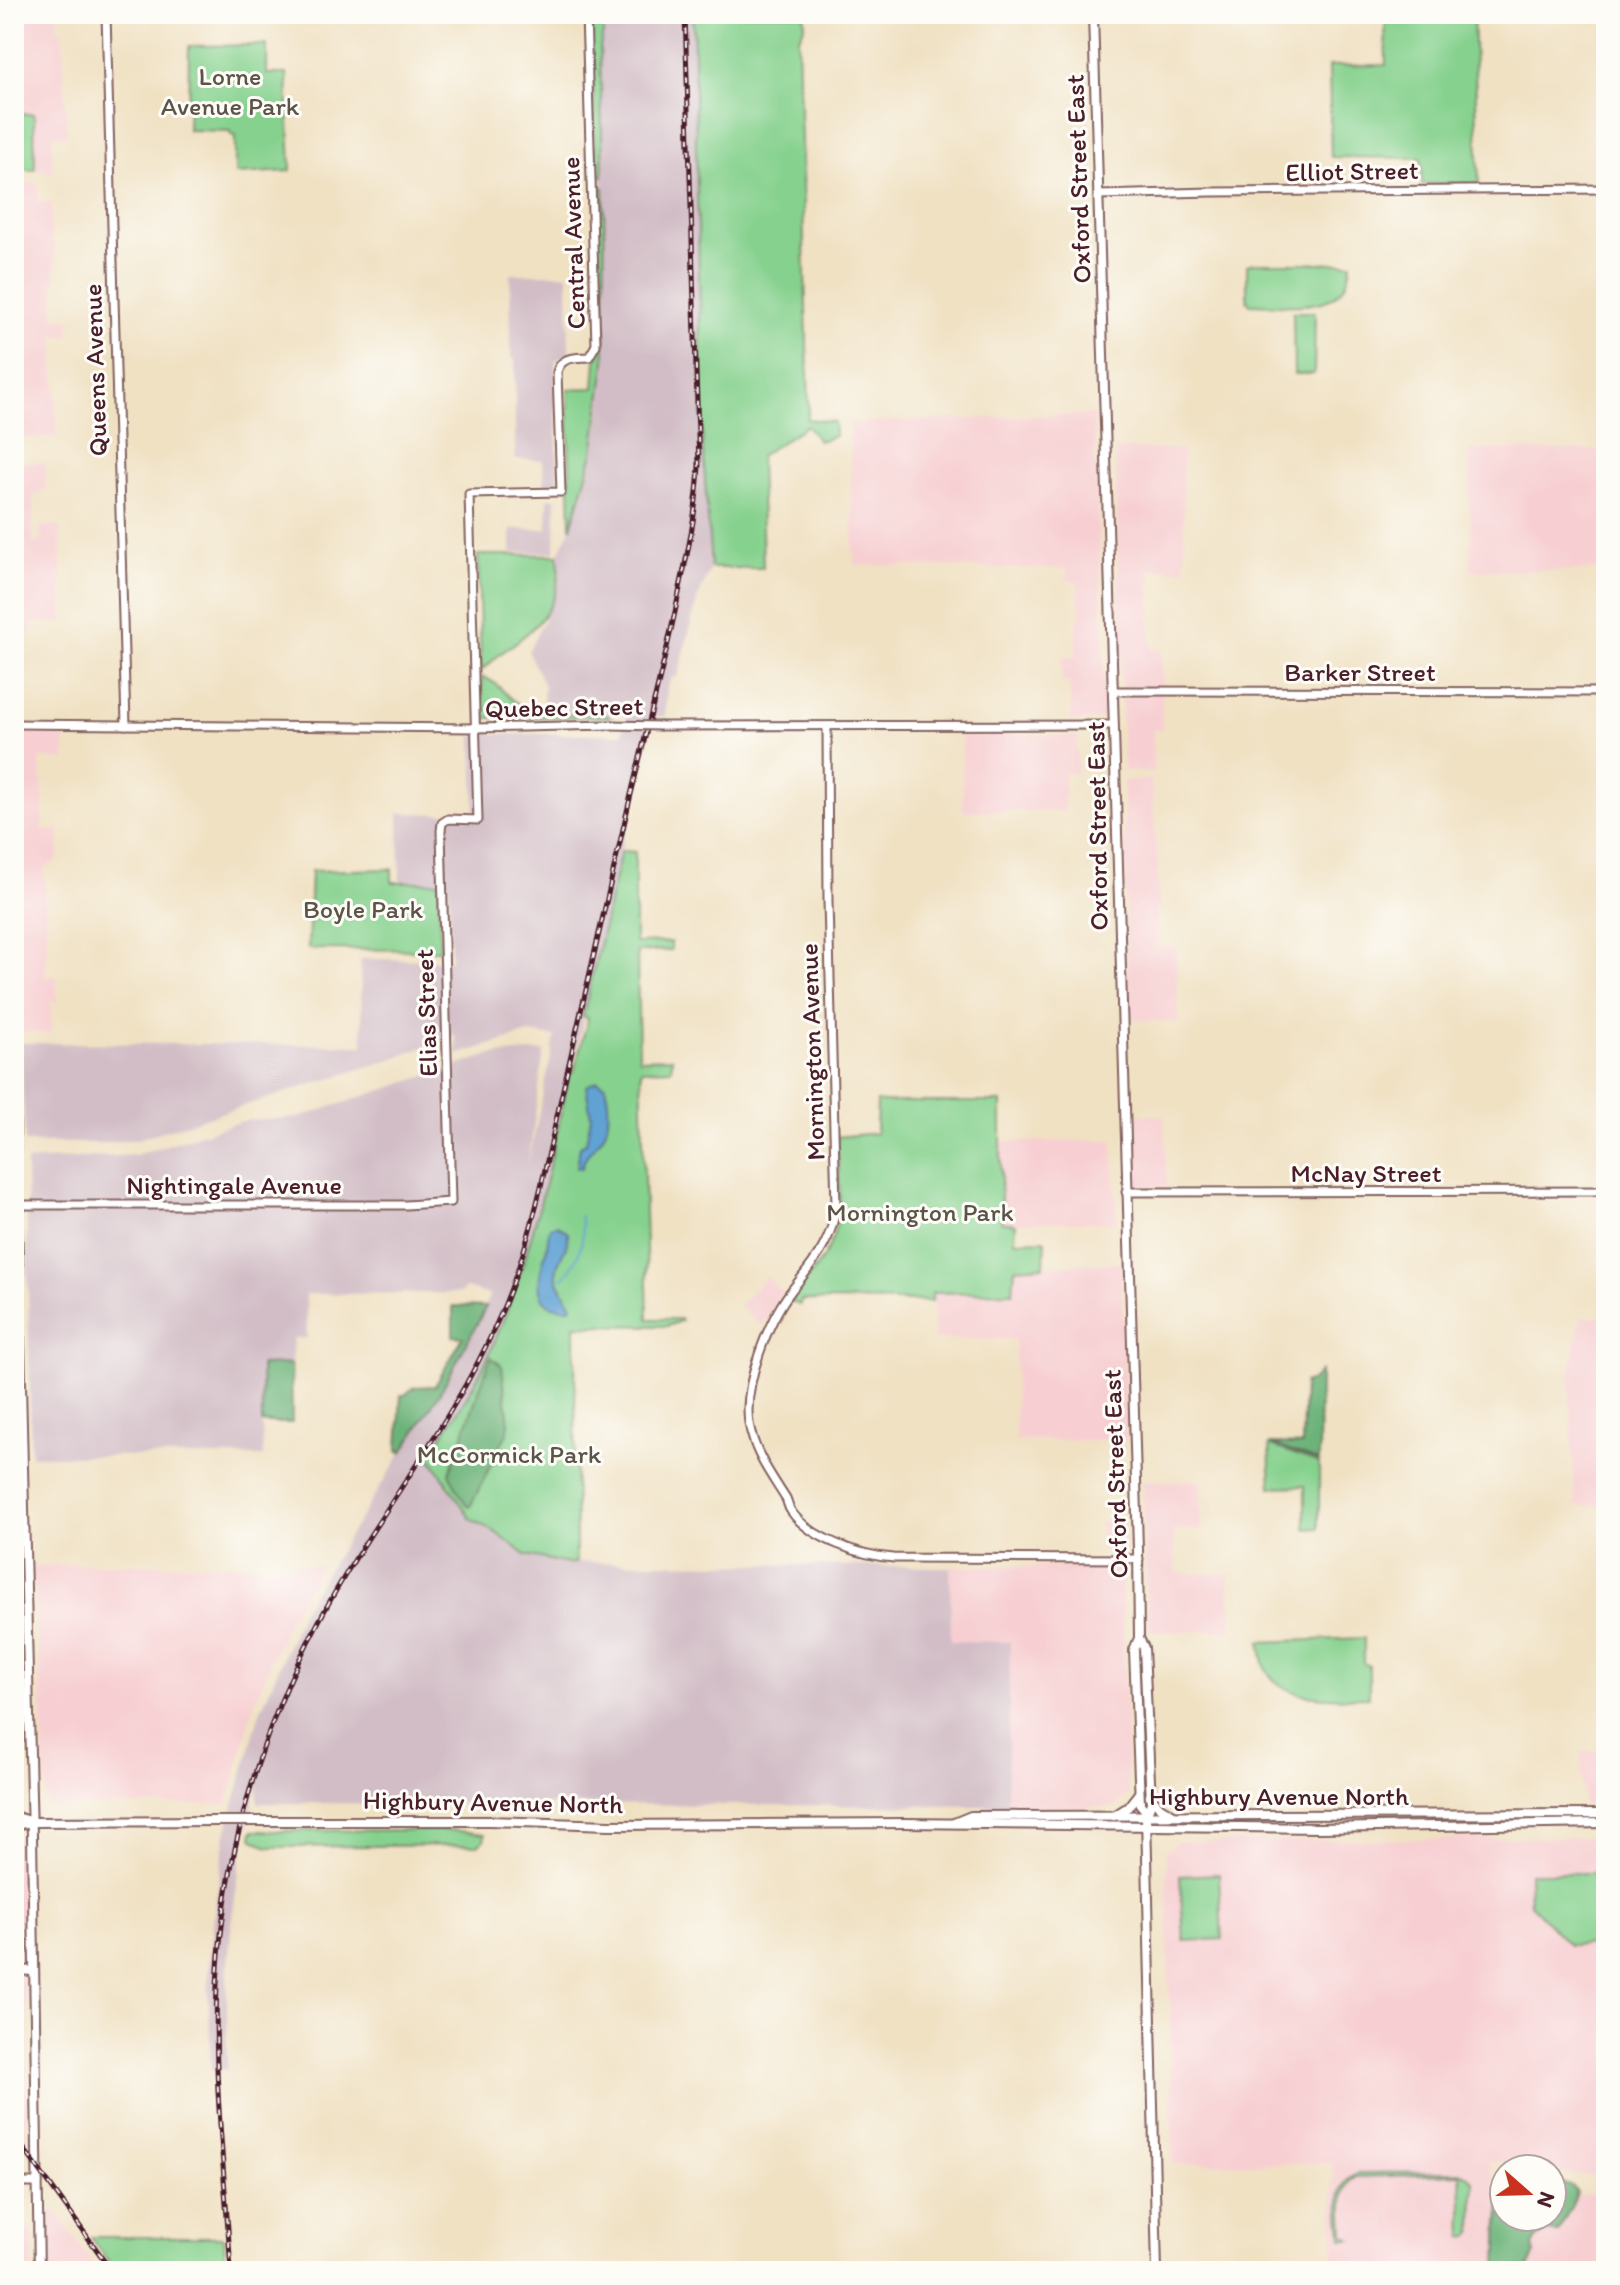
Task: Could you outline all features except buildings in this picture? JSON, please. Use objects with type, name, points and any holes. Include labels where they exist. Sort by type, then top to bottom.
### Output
[{"type":"main road","name":"Oxford Street East","points":[[1093,14],[1139,1559],[1139,1638],[1134,1650],[1139,1792],[1140,1804],[1146,1813]]},
{"type":"main road","points":[[14,1004],[14,1038]]},
{"type":"main road","points":[[14,1098],[32,1822],[39,2271]]},
{"type":"main road","name":"Oxford Street East","points":[[1139,1638],[1144,1648],[1151,1803],[1146,1813],[1146,1826],[1157,2271]]},
{"type":"main road","points":[[1113,1817],[1128,1807],[1139,1792]]},
{"type":"main road","points":[[1150,1796],[1160,1807],[1176,1816]]},
{"type":"main road","name":"Highbury Avenue North","points":[[954,1824],[971,1816],[1113,1817],[1146,1813],[1176,1816],[1606,1814]]},
{"type":"main road","name":"Highbury Avenue North","points":[[14,1816],[32,1822]]},
{"type":"main road","name":"Highbury Avenue North","points":[[14,1825],[32,1822],[489,1821],[609,1825],[1384,1828],[1606,1823]]},
{"type":"main road","points":[[14,1970],[34,1971]]},
{"type":"street","name":"Queens Avenue","points":[[106,14],[126,725]]},
{"type":"street","name":"Central Avenue","points":[[476,728],[469,494],[561,492],[557,372],[559,364],[566,359],[589,357],[596,345],[586,14]]},
{"type":"street","name":"Elliot Street","points":[[1098,195],[1606,189]]},
{"type":"street","name":"Barker Street","points":[[1114,691],[1606,692]]},
{"type":"street","name":"Quebec Street","points":[[14,724],[476,728],[1114,725]]},
{"type":"street","name":"Mornington Avenue","points":[[827,727],[828,914],[836,1206],[828,1240],[820,1256],[780,1308],[760,1356],[749,1402],[749,1422],[761,1460],[791,1511],[804,1523],[833,1542],[875,1557],[1139,1559]]},
{"type":"street","name":"Elias Street","points":[[451,1202],[442,823],[448,819],[478,820],[476,728]]},
{"type":"street","name":"McNay Street","points":[[1126,1192],[1606,1191]]},
{"type":"street","name":"Nightingale Avenue","points":[[17,1205],[406,1205],[451,1202]]},
{"type":"street","points":[[14,2183],[38,2183]]},
{"type":"shaded area","points":[[14,14],[57,14],[57,30],[62,30],[67,135],[52,136],[53,174],[35,170],[34,115],[14,114]]},
{"type":"shaded area","points":[[607,14],[693,14],[703,450],[711,568],[698,597],[678,676],[671,678],[667,688],[665,717],[655,717],[627,823],[545,1194],[516,1289],[474,1384],[429,1456],[471,1519],[568,1564],[950,1567],[951,1641],[1010,1642],[1007,1806],[258,1803],[257,1783],[232,1918],[227,1976],[227,2069],[211,2070],[208,1975],[215,1906],[226,1834],[259,1715],[303,1609],[442,1389],[490,1295],[466,1288],[460,1293],[306,1294],[307,1338],[293,1338],[291,1364],[261,1366],[263,1456],[31,1456],[26,1161],[135,1155],[246,1120],[297,1118],[490,1055],[544,1051],[528,1165],[555,1037],[529,1033],[457,1055],[456,1035],[389,1060],[138,1139],[102,1143],[25,1143],[21,1043],[363,1045],[360,959],[451,960],[449,882],[400,882],[399,813],[475,814],[473,737],[487,734],[622,734],[627,715],[542,711],[544,686],[528,651],[560,579],[558,555],[571,528],[586,479],[599,421],[606,349],[599,78],[600,47]]},
{"type":"shaded area","points":[[14,182],[38,182],[38,202],[52,203],[54,318],[70,319],[69,336],[54,336],[57,437],[14,437]]},
{"type":"shaded area","points":[[510,274],[568,274],[569,353],[555,361],[558,489],[545,490],[543,460],[515,459],[515,359],[511,358]]},
{"type":"shaded area","points":[[1094,414],[1106,718],[1071,722],[1070,682],[1062,682],[1062,658],[1076,657],[1076,625],[1080,619],[1078,581],[1067,580],[1067,569],[854,565],[849,423]]},
{"type":"shaded area","points":[[1115,449],[1182,449],[1185,569],[1150,569],[1151,650],[1162,650],[1162,729],[1153,730],[1153,772],[1123,770]]},
{"type":"shaded area","points":[[1469,450],[1606,450],[1606,570],[1471,571]]},
{"type":"shaded area","points":[[14,462],[45,463],[46,489],[33,496],[33,543],[41,542],[40,526],[60,526],[63,623],[32,622],[31,633],[14,634]]},
{"type":"shaded area","points":[[548,498],[556,499],[555,552],[511,553],[511,529],[547,529]]},
{"type":"shaded area","points":[[65,729],[65,760],[39,757],[43,830],[59,830],[58,860],[44,867],[45,977],[57,977],[57,1001],[51,1001],[51,1033],[21,1032],[14,732]]},
{"type":"shaded area","points":[[962,734],[1077,736],[1078,773],[1064,773],[1064,811],[963,811]]},
{"type":"shaded area","points":[[1151,780],[1160,906],[1157,907],[1156,947],[1176,947],[1178,1022],[1128,1019],[1123,781]]},
{"type":"shaded area","points":[[1134,1115],[1164,1115],[1167,1186],[1135,1186]]},
{"type":"shaded area","points":[[1113,1140],[1117,1222],[1001,1222],[1001,1142]]},
{"type":"shaded area","points":[[1121,1263],[1127,1440],[1015,1440],[1015,1339],[934,1339],[933,1294],[1014,1293],[1014,1267]]},
{"type":"shaded area","points":[[767,1276],[782,1292],[762,1326],[739,1306]]},
{"type":"shaded area","points":[[1581,1317],[1606,1317],[1606,1506],[1575,1506],[1569,1379]]},
{"type":"shaded area","points":[[1142,1481],[1200,1481],[1201,1531],[1174,1528],[1176,1573],[1229,1574],[1232,1631],[1148,1631]]},
{"type":"shaded area","points":[[1126,1521],[1125,1550],[1100,1550],[1100,1522]]},
{"type":"shaded area","points":[[69,1564],[321,1565],[287,1622],[253,1707],[228,1804],[47,1806],[33,1567]]},
{"type":"shaded area","points":[[1121,1566],[1128,1793],[1115,1807],[1007,1806],[1010,1643],[951,1641],[950,1567]]},
{"type":"shaded area","points":[[1581,1751],[1606,1752],[1606,1805],[1583,1805]]},
{"type":"shaded area","points":[[14,1832],[21,1839],[25,1962],[14,1961]]},
{"type":"shaded area","points":[[1606,1837],[1606,2176],[1568,2174],[1568,2153],[1488,2153],[1488,2233],[1568,2233],[1568,2194],[1606,2194],[1606,2271],[1334,2271],[1333,2163],[1173,2164],[1166,1851],[1177,1842]]},
{"type":"shaded area","points":[[14,1975],[26,1980],[27,2146],[14,2128]]},
{"type":"shaded area","points":[[49,2211],[55,2211],[98,2271],[50,2271]]},
{"type":"shaded area","points":[[33,2231],[32,2271],[14,2271],[14,2233]]},
{"type":"green space","points":[[591,14],[607,14],[600,47],[603,176],[596,175]]},
{"type":"green space","points":[[693,14],[804,14],[805,25],[798,40],[807,419],[834,422],[835,436],[818,441],[807,425],[760,456],[763,568],[711,568],[703,450]]},
{"type":"green space","points":[[1385,14],[1473,14],[1479,183],[1422,184],[1421,158],[1331,157],[1329,66],[1386,65]]},
{"type":"green space","name":"Lorne Avenue Park","points":[[267,45],[267,74],[287,74],[291,169],[235,174],[235,136],[230,131],[188,130],[189,46]]},
{"type":"green space","points":[[14,114],[34,114],[35,170],[14,169]]},
{"type":"green space","points":[[596,186],[604,188],[605,363],[593,453],[571,528],[568,389],[594,388],[596,361],[601,350]]},
{"type":"green space","points":[[1351,263],[1347,280],[1339,292],[1328,300],[1298,305],[1250,304],[1247,300],[1247,265]]},
{"type":"green space","points":[[1293,312],[1315,312],[1314,374],[1294,374]]},
{"type":"green space","points":[[478,555],[558,555],[559,573],[557,588],[546,613],[526,634],[481,670]]},
{"type":"green space","points":[[482,677],[527,708],[549,713],[605,714],[610,717],[487,718],[482,716]]},
{"type":"green space","name":"McCormick Park","points":[[621,851],[635,852],[635,943],[671,942],[671,950],[637,952],[639,1059],[672,1058],[671,1069],[641,1070],[648,1319],[681,1321],[667,1326],[575,1325],[576,1562],[568,1564],[526,1555],[471,1519],[429,1456],[485,1364],[528,1248],[570,1072],[574,1072],[588,1018],[583,1016]]},
{"type":"green space","name":"Boyle Park","points":[[392,869],[392,882],[439,882],[440,950],[308,949],[311,871]]},
{"type":"green space","name":"Mornington Park","points":[[877,1102],[1001,1102],[1001,1222],[1016,1224],[1015,1241],[1045,1240],[1044,1266],[1015,1268],[1013,1292],[932,1293],[932,1301],[801,1300],[800,1305],[790,1301],[822,1259],[835,1231],[840,1191],[837,1137],[876,1133]]},
{"type":"green space","points":[[453,1306],[486,1307],[442,1389],[402,1453],[398,1450],[401,1395],[414,1387],[435,1386],[463,1337],[453,1336]]},
{"type":"green space","points":[[491,1357],[502,1366],[509,1424],[470,1507],[449,1474]]},
{"type":"green space","points":[[291,1364],[292,1423],[262,1423],[261,1365]]},
{"type":"green space","points":[[1320,1372],[1319,1461],[1270,1444],[1302,1445],[1304,1383],[1313,1380]]},
{"type":"green space","points":[[1269,1445],[1319,1463],[1319,1528],[1305,1529],[1305,1486],[1271,1487]]},
{"type":"green space","points":[[1364,1638],[1364,1664],[1369,1665],[1369,1697],[1314,1696],[1288,1689],[1268,1673],[1260,1642]]},
{"type":"green space","points":[[451,1830],[485,1834],[484,1841],[478,1845],[268,1847],[252,1838],[253,1831]]},
{"type":"green space","points":[[1529,1873],[1606,1873],[1606,1944],[1569,1945],[1530,1904]]},
{"type":"green space","points":[[1219,1874],[1222,1939],[1184,1941],[1180,1876]]},
{"type":"green space","points":[[1460,2172],[1474,2183],[1473,2233],[1470,2236],[1463,2237],[1461,2174],[1354,2177],[1346,2189],[1343,2204],[1344,2234],[1351,2239],[1342,2239],[1341,2192],[1344,2184],[1358,2173]]},
{"type":"green space","points":[[1568,2186],[1577,2192],[1568,2213]]},
{"type":"green space","points":[[1499,2233],[1543,2233],[1533,2246],[1535,2253],[1527,2271],[1497,2271]]},
{"type":"green space","points":[[91,2237],[224,2237],[226,2271],[115,2271]]},
{"type":"water","points":[[597,1081],[605,1085],[607,1124],[603,1136],[582,1168],[577,1168],[580,1146],[586,1143],[591,1117],[586,1086]]},
{"type":"water","points":[[557,1225],[568,1233],[567,1245],[556,1271],[571,1308],[547,1303],[540,1288],[550,1227]]},
{"type":"waterway","points":[[562,1279],[580,1249],[583,1232],[580,1215]]},
{"type":"railway","points":[[231,2271],[218,2092],[217,1985],[227,1891],[248,1797],[279,1707],[319,1621],[459,1397],[510,1292],[542,1182],[686,557],[699,466],[685,14]]},
{"type":"railway","points":[[14,2135],[112,2271]]}]
